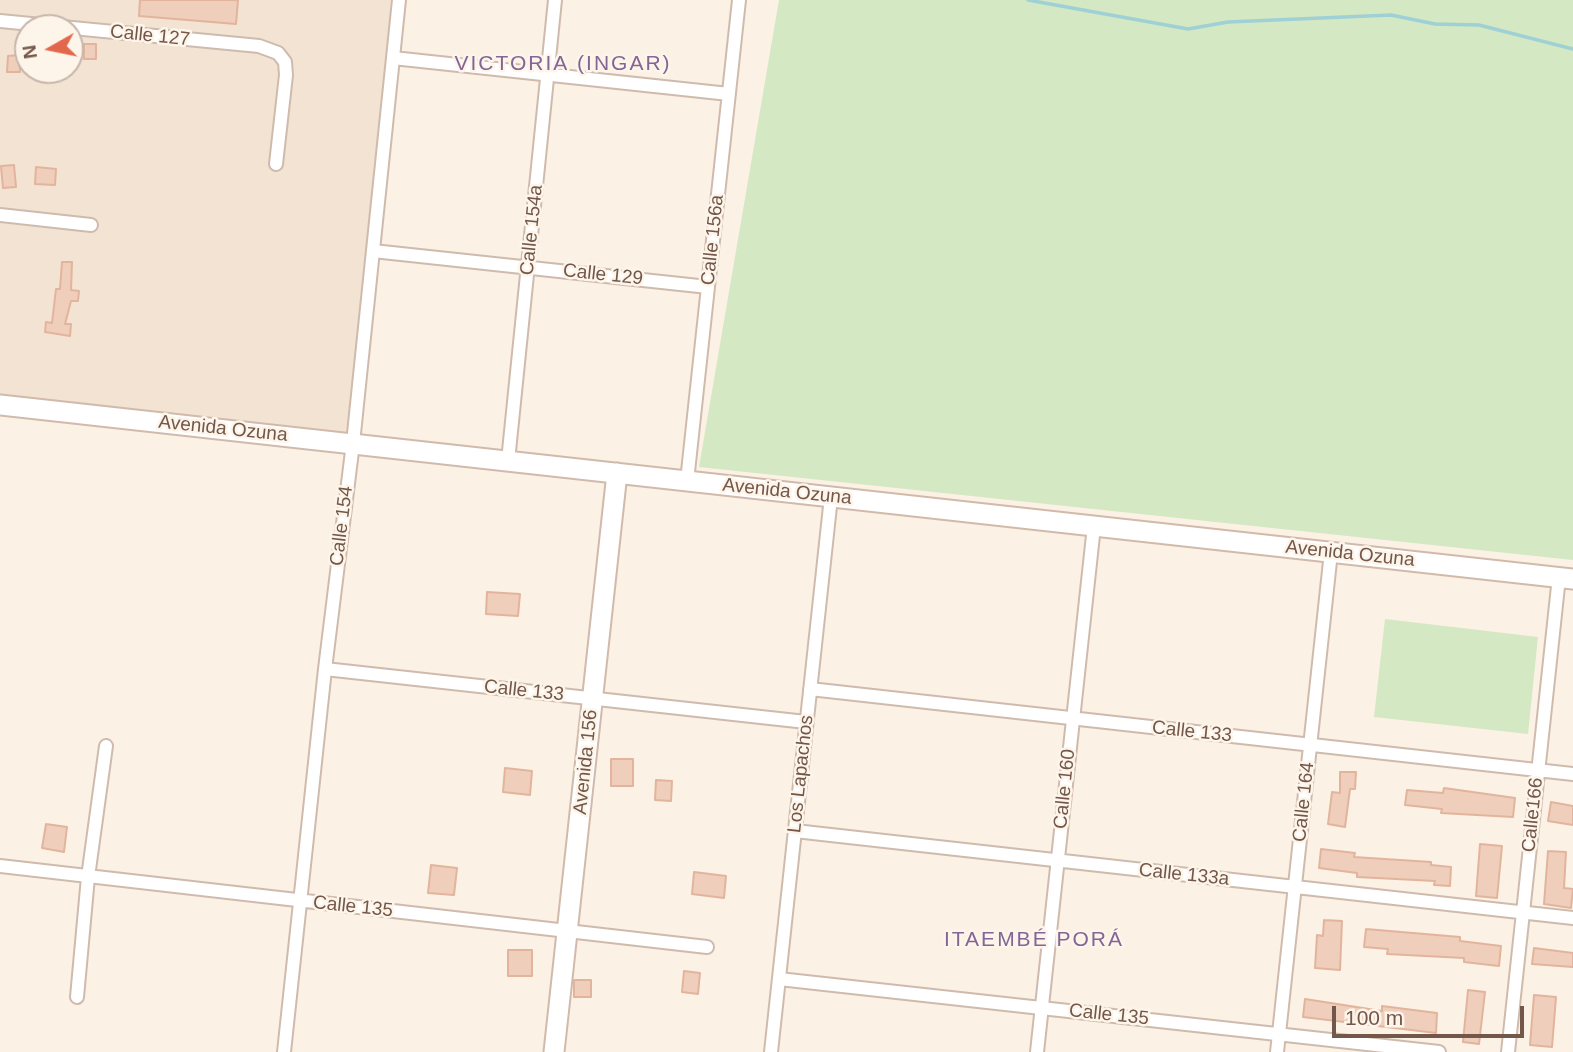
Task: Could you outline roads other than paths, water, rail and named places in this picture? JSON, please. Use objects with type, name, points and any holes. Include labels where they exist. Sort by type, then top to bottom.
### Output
[{"type":"main road","name":"Avenida Ozuna","points":[[0,405],[1566,578]]},
{"type":"main road","name":"Avenida 156","points":[[554,1052],[617,473]]},
{"type":"street","name":"Calle 154","points":[[284,1052],[325,669],[353,443],[398,0]]},
{"type":"street","name":"Calle 154a","points":[[509,461],[555,0]]},
{"type":"street","name":"Calle 156a","points":[[687,481],[739,0]]},
{"type":"street","name":"Calle 127","points":[[0,21],[259,46],[278,53],[285,62],[276,164]]},
{"type":"street","points":[[393,58],[729,94]]},
{"type":"street","points":[[0,215],[91,225]]},
{"type":"street","name":"Calle 129","points":[[373,251],[708,286]]},
{"type":"street","name":"Los Lapachos","points":[[771,1052],[831,497]]},
{"type":"street","name":"Calle 160","points":[[1037,1052],[1094,526]]},
{"type":"street","name":"Calle 164","points":[[1277,1052],[1331,552]]},
{"type":"street","name":"Calle166","points":[[1507,1052],[1538,770],[1566,578]]},
{"type":"street","name":"Calle 133","points":[[325,669],[806,722]]},
{"type":"street","name":"Calle 133","points":[[810,689],[1573,774]]},
{"type":"street","points":[[77,997],[88,877],[106,746]]},
{"type":"street","name":"Calle 133a","points":[[795,831],[1573,918]]},
{"type":"street","name":"Calle 135","points":[[0,866],[707,947]]},
{"type":"street","name":"Calle 135","points":[[779,979],[1439,1052]]},
{"type":"waterway","points":[[1028,0],[1188,29],[1228,22],[1391,15],[1435,24],[1479,25],[1573,49]]},
{"type":"district","name":"VICTORIA (INGAR)","points":[[563,64]]},
{"type":"district","name":"ITAEMBÉ PORÁ","points":[[1034,940]]}]
